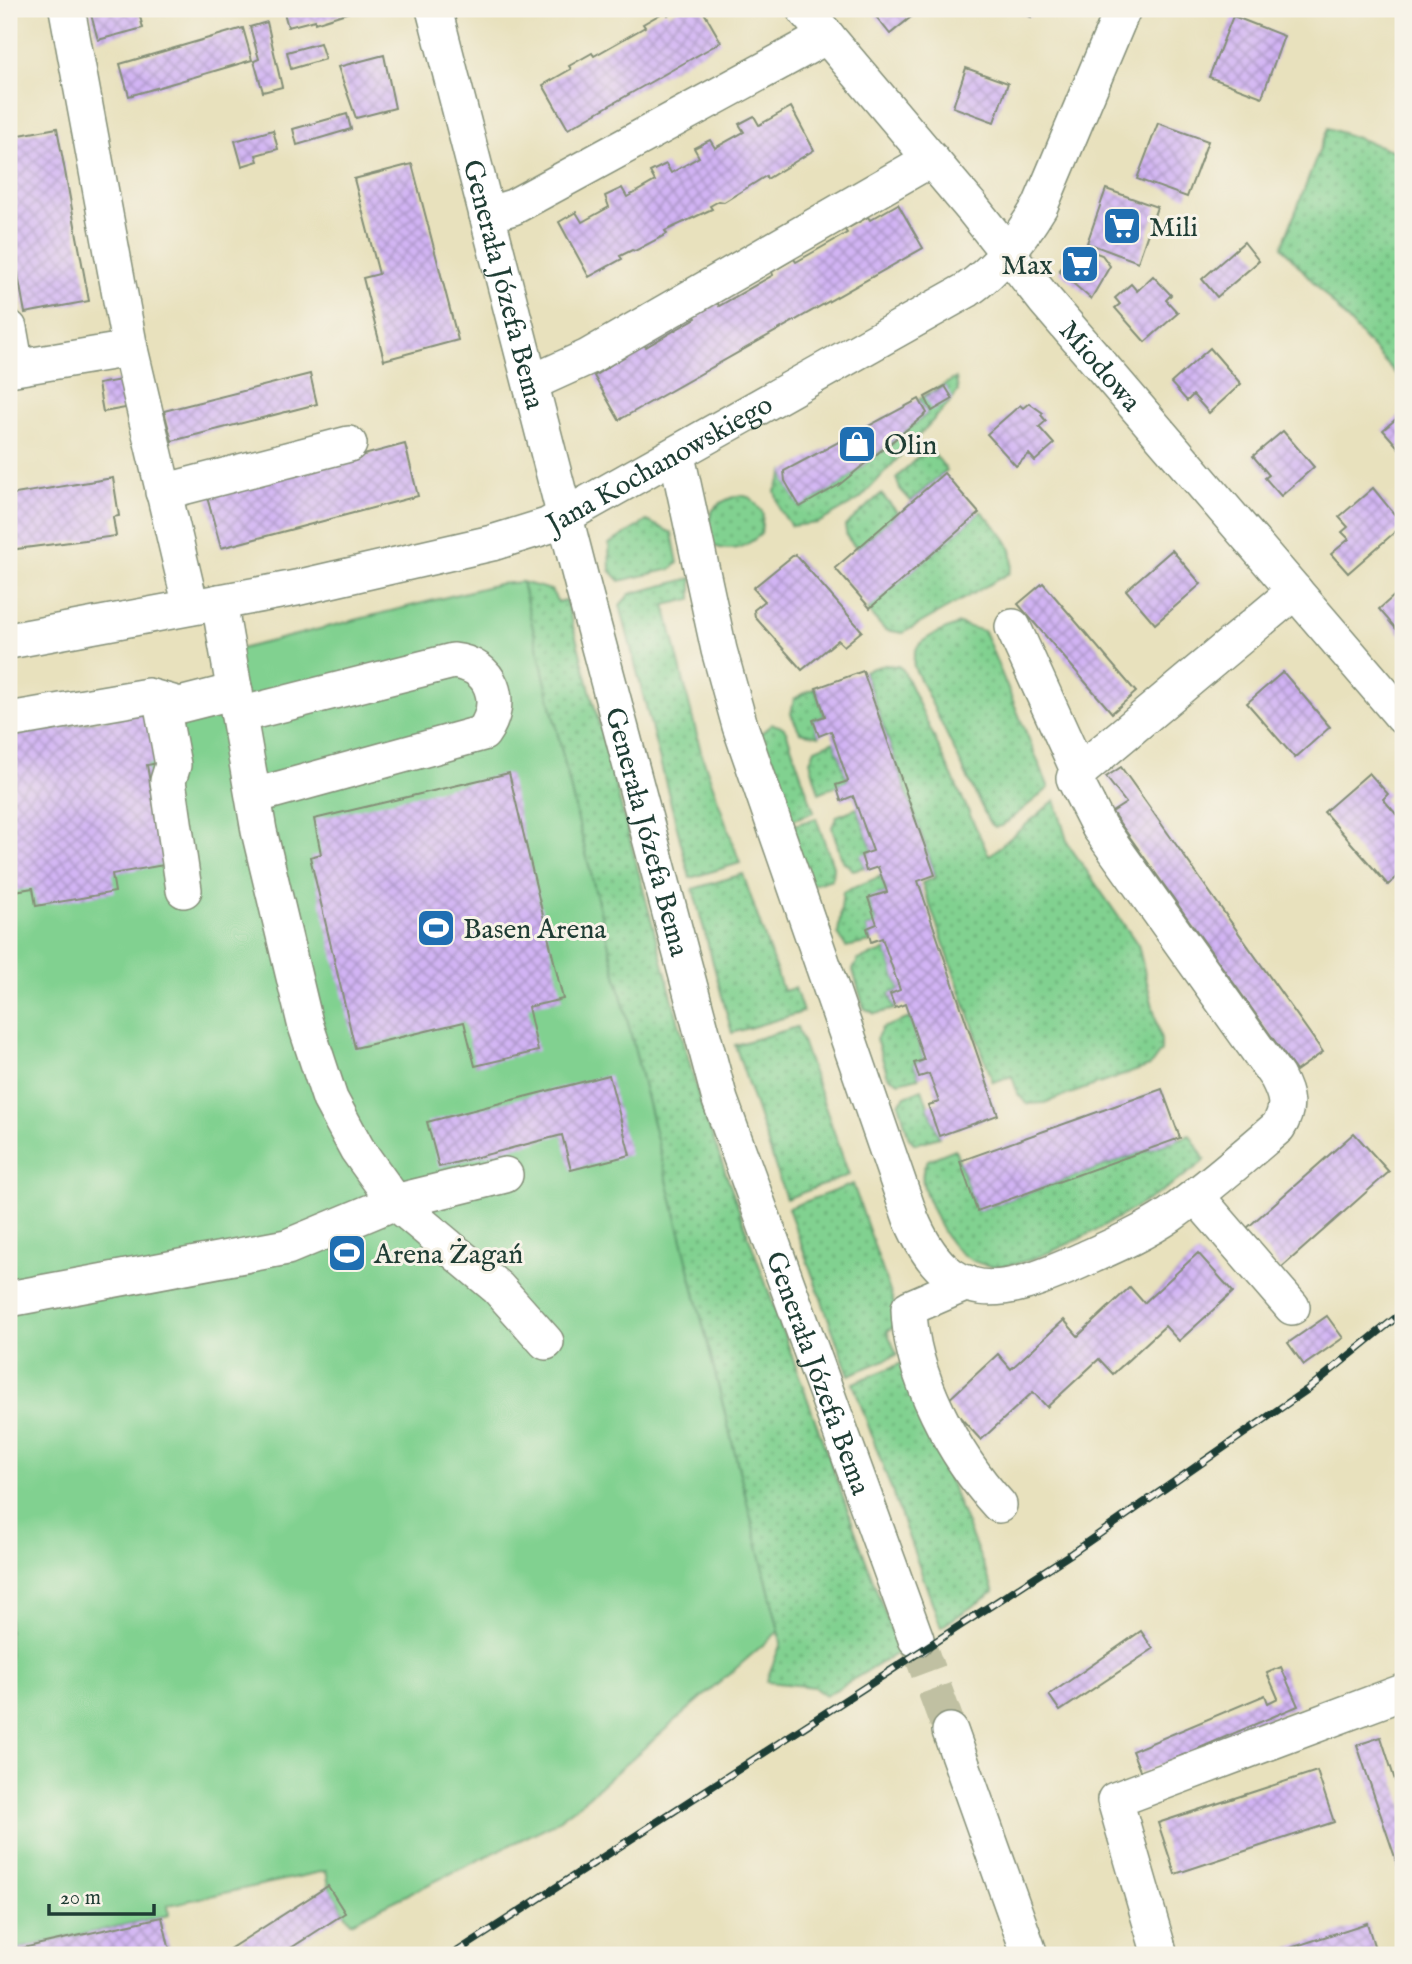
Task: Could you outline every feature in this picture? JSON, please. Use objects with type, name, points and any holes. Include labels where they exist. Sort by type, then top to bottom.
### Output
[{"type":"street","points":[[67,9],[130,349],[163,492],[205,604],[237,703],[254,796],[305,1023],[322,1077],[357,1149],[395,1202],[498,1288],[546,1342]]},
{"type":"street","name":"Generała Józefa Bema","points":[[433,9],[720,1100],[916,1639]]},
{"type":"street","name":"Miodowa","points":[[804,9],[1045,299],[1403,717]]},
{"type":"street","name":"Jana Kochanowskiego","points":[[9,641],[205,604],[492,543],[567,518],[677,456],[985,278],[1008,252],[1040,205],[1123,9]]},
{"type":"street","points":[[487,215],[513,207],[827,36]]},
{"type":"street","points":[[531,383],[588,357],[931,159]]},
{"type":"street","points":[[9,328],[12,368],[130,349]]},
{"type":"street","points":[[163,492],[349,444]]},
{"type":"street","points":[[677,456],[719,650],[740,726],[895,1175],[925,1251],[936,1265],[967,1283],[1000,1289],[1038,1280],[1137,1234],[1196,1195],[1278,1127],[1287,1106],[1277,1077],[1099,827],[1074,778],[1295,591]]},
{"type":"street","points":[[1013,627],[1079,772]]},
{"type":"street","points":[[9,720],[148,696],[180,705],[237,703],[453,660],[467,662],[480,670],[490,681],[495,694],[491,722],[483,733],[254,796]]},
{"type":"street","points":[[161,700],[173,765],[168,781],[184,890]]},
{"type":"street","points":[[9,1298],[287,1247],[395,1202],[506,1175]]},
{"type":"street","points":[[1196,1195],[1292,1307]]},
{"type":"street","points":[[967,1283],[909,1308],[909,1336],[930,1397],[974,1473],[999,1505]]},
{"type":"street","points":[[1160,1955],[1115,1800],[1403,1692]]},
{"type":"street","points":[[950,1731],[1030,1955]]},
{"type":"green space","points":[[1328,128],[1403,154],[1403,382],[1282,247]]},
{"type":"green space","points":[[956,378],[958,391],[952,400],[860,499],[818,523],[791,526],[780,510],[775,491],[784,472],[785,481],[800,507],[839,485],[927,414],[919,399]]},
{"type":"green space","points":[[920,455],[935,455],[947,470],[911,501],[900,489],[896,478]]},
{"type":"green space","points":[[881,494],[898,513],[857,549],[847,537],[845,526]]},
{"type":"green space","points":[[741,495],[751,498],[763,513],[761,534],[738,548],[726,549],[712,545],[709,526],[712,512],[722,502]]},
{"type":"green space","points":[[981,511],[1010,547],[1012,564],[1009,573],[903,633],[885,630],[867,610]]},
{"type":"green space","points":[[647,521],[672,533],[678,563],[671,569],[620,581],[610,570],[609,544]]},
{"type":"green space","points":[[692,578],[692,599],[665,605],[701,752],[740,863],[690,878],[620,605],[630,594]]},
{"type":"green space","points":[[522,582],[551,590],[558,602],[566,600],[700,1102],[899,1652],[825,1696],[814,1687],[766,1682],[781,1643],[779,1631],[583,842]]},
{"type":"green space","name":"Arena Żagań","points":[[522,582],[583,842],[779,1631],[553,1824],[351,1922],[330,1890],[326,1871],[168,1905],[169,1915],[9,1951],[9,737],[235,696],[228,652],[498,584]]},
{"type":"green space","points":[[959,624],[984,631],[1049,788],[1002,826],[995,827],[989,822],[914,667],[916,650],[921,643],[934,634]]},
{"type":"green space","points":[[884,665],[898,666],[903,670],[989,856],[1055,800],[1068,844],[1138,945],[1161,1040],[1161,1051],[1150,1066],[1044,1103],[1027,1104],[1018,1094],[1012,1076],[993,1082],[922,883],[936,877],[864,671]]},
{"type":"green space","points":[[815,688],[825,716],[813,720],[819,736],[800,732],[791,714],[794,699]]},
{"type":"green space","points":[[772,724],[783,727],[786,731],[814,812],[787,822],[759,735]]},
{"type":"green space","points":[[834,741],[848,781],[819,793],[810,761],[815,749]]},
{"type":"green space","points":[[857,808],[873,851],[861,856],[865,867],[853,870],[842,860],[832,827],[837,816]]},
{"type":"green space","points":[[816,818],[833,866],[832,879],[809,886],[789,827]]},
{"type":"green space","points":[[743,874],[783,991],[795,988],[803,1012],[732,1033],[693,889]]},
{"type":"green space","points":[[881,876],[887,892],[868,899],[877,924],[867,928],[871,942],[846,947],[838,934],[843,892]]},
{"type":"green space","points":[[886,950],[900,990],[889,994],[895,1009],[875,1014],[864,1008],[853,970],[858,960]]},
{"type":"green space","points":[[910,1018],[924,1060],[914,1063],[919,1077],[899,1082],[888,1076],[876,1039],[882,1028]]},
{"type":"green space","points":[[797,1027],[849,1175],[786,1199],[735,1045]]},
{"type":"green space","points":[[922,1089],[939,1137],[915,1144],[909,1138],[899,1103],[905,1096]]},
{"type":"green space","points":[[1190,1135],[1205,1160],[1187,1174],[1102,1227],[1039,1256],[1012,1264],[981,1264],[956,1249],[939,1224],[926,1195],[923,1180],[924,1167],[928,1160],[955,1149],[977,1211]]},
{"type":"green space","points":[[853,1184],[901,1324],[887,1331],[897,1355],[849,1375],[788,1208]]},
{"type":"green space","points":[[902,1363],[994,1592],[941,1627],[853,1383]]},
{"type":"building","points":[[138,9],[143,28],[98,40],[90,11]]},
{"type":"building","points":[[283,9],[356,10],[315,23],[315,20],[288,27]]},
{"type":"building","points":[[679,9],[702,9],[721,42],[568,129],[543,85],[571,69],[569,66],[592,53],[594,56],[645,27],[643,24],[666,11],[668,15]]},
{"type":"building","points":[[870,9],[921,9],[890,34]]},
{"type":"building","points":[[1010,9],[1034,9],[1031,17]]},
{"type":"building","points":[[1233,16],[1284,36],[1262,97],[1209,77]]},
{"type":"building","points":[[267,22],[282,87],[263,92],[254,61],[259,59],[250,27]]},
{"type":"building","points":[[243,28],[252,60],[129,96],[120,64]]},
{"type":"building","points":[[320,43],[325,59],[291,69],[287,52]]},
{"type":"building","points":[[384,55],[395,108],[356,118],[338,67]]},
{"type":"building","points":[[966,68],[1008,83],[994,122],[953,107]]},
{"type":"building","points":[[791,107],[814,150],[767,179],[766,176],[724,202],[719,201],[710,206],[712,209],[665,231],[667,234],[620,256],[622,259],[589,277],[559,222],[576,212],[582,222],[609,207],[605,196],[622,188],[627,197],[655,181],[650,172],[666,164],[671,173],[699,157],[694,148],[710,140],[715,148],[744,132],[739,124],[754,116],[759,125]]},
{"type":"building","points":[[347,114],[351,129],[297,145],[293,129]]},
{"type":"building","points":[[1158,123],[1208,141],[1187,197],[1137,179]]},
{"type":"building","points":[[57,128],[89,301],[25,313],[9,226],[9,137]]},
{"type":"building","points":[[273,130],[278,149],[256,155],[258,161],[242,166],[235,141]]},
{"type":"building","points":[[412,164],[458,340],[384,360],[363,278],[379,274],[354,179]]},
{"type":"building","points":[[1106,189],[1157,207],[1138,262],[1087,243]]},
{"type":"building","points":[[898,204],[923,248],[619,420],[594,376],[643,344],[646,347],[696,318],[694,315],[717,302],[719,306],[773,275],[772,272],[794,259],[796,262],[847,233],[845,230]]},
{"type":"building","points":[[1244,242],[1259,261],[1217,297],[1202,279]]},
{"type":"building","points":[[1080,247],[1102,255],[1110,266],[1091,299],[1059,271]]},
{"type":"building","points":[[1153,276],[1171,295],[1166,300],[1178,313],[1145,342],[1115,308],[1120,304],[1115,298],[1131,284],[1137,291]]},
{"type":"building","points":[[1210,348],[1241,384],[1209,413],[1193,395],[1187,401],[1171,383]]},
{"type":"building","points":[[310,374],[317,404],[172,441],[164,411]]},
{"type":"building","points":[[127,379],[131,407],[103,412],[98,384]]},
{"type":"building","points":[[945,386],[953,399],[932,411],[925,397]]},
{"type":"building","points":[[919,399],[927,413],[839,485],[800,507],[785,481],[784,471]]},
{"type":"building","points":[[1029,403],[1043,413],[1041,415],[1046,421],[1039,427],[1054,444],[1035,461],[1029,454],[1016,466],[987,434],[1020,405],[1023,408]]},
{"type":"building","points":[[1403,413],[1403,453],[1383,430]]},
{"type":"building","points":[[1283,431],[1314,467],[1281,496],[1265,478],[1269,475],[1253,456]]},
{"type":"building","points":[[405,444],[418,496],[221,548],[207,497]]},
{"type":"building","points":[[944,473],[979,513],[870,608],[835,568]]},
{"type":"building","points":[[113,478],[119,516],[113,517],[116,536],[9,550],[9,495]]},
{"type":"building","points":[[1373,488],[1403,525],[1348,573],[1331,554],[1349,539],[1342,532],[1348,527],[1339,517]]},
{"type":"building","points":[[1172,550],[1201,584],[1155,624],[1126,590]]},
{"type":"building","points":[[795,554],[862,631],[844,646],[838,640],[802,670],[755,617],[754,610],[765,601],[753,588]]},
{"type":"building","points":[[1043,583],[1136,692],[1112,713],[1018,604]]},
{"type":"building","points":[[1403,588],[1403,637],[1379,609]]},
{"type":"building","points":[[863,671],[935,875],[918,881],[998,1115],[939,1136],[928,1105],[939,1102],[929,1074],[919,1077],[914,1063],[924,1060],[905,1004],[895,1008],[890,994],[900,990],[882,938],[871,942],[867,928],[877,924],[868,898],[887,892],[878,867],[866,871],[861,855],[873,851],[853,796],[841,801],[836,785],[848,781],[831,731],[819,736],[813,720],[825,716],[816,688]]},
{"type":"building","points":[[1283,672],[1330,727],[1295,758],[1247,703]]},
{"type":"building","points":[[150,712],[159,763],[147,765],[164,865],[112,874],[115,892],[36,906],[33,888],[9,892],[9,737]]},
{"type":"building","points":[[1121,767],[1323,1052],[1296,1071],[1112,812],[1126,803],[1106,777]]},
{"type":"building","name":"Basen Arena","points":[[509,773],[563,999],[528,1007],[538,1051],[475,1066],[464,1022],[355,1048],[310,857],[321,854],[314,819]]},
{"type":"building","points":[[1369,773],[1388,794],[1383,799],[1403,822],[1403,872],[1388,885],[1324,812]]},
{"type":"building","points":[[609,1075],[630,1155],[571,1170],[562,1135],[439,1167],[427,1122]]},
{"type":"building","points":[[1162,1089],[1180,1138],[977,1211],[960,1161]]},
{"type":"building","points":[[1354,1133],[1389,1172],[1281,1268],[1247,1228]]},
{"type":"building","points":[[1198,1253],[1233,1292],[1179,1341],[1165,1326],[1113,1374],[1099,1359],[1047,1407],[1033,1392],[981,1440],[946,1402],[998,1354],[1011,1369],[1064,1320],[1078,1336],[1130,1287],[1144,1303]]},
{"type":"building","points":[[1327,1316],[1343,1338],[1304,1365],[1288,1343]]},
{"type":"building","points":[[1141,1631],[1153,1649],[1060,1711],[1049,1695]]},
{"type":"building","points":[[1281,1667],[1298,1706],[1141,1773],[1132,1751],[1265,1695],[1268,1703],[1278,1698],[1267,1673]]},
{"type":"building","points":[[1381,1737],[1403,1805],[1403,1881],[1357,1745]]},
{"type":"building","points":[[1317,1771],[1334,1822],[1175,1874],[1158,1823]]},
{"type":"building","points":[[328,1886],[345,1913],[280,1955],[220,1955]]},
{"type":"building","points":[[162,1917],[171,1955],[9,1955],[9,1951]]},
{"type":"building","points":[[1367,1923],[1377,1955],[1269,1955]]},
{"type":"tunnel","points":[[916,1639],[950,1731]]},
{"type":"railway","points":[[452,1955],[1069,1555],[1308,1389],[1403,1312]]},
{"type":"place","name":"Mili","points":[[1122,226]]},
{"type":"place","name":"Max","points":[[1080,264]]},
{"type":"place","name":"Olin","points":[[857,444]]},
{"type":"place","name":"Basen Arena","points":[[436,928]]},
{"type":"place","name":"Arena Żagań","points":[[347,1253]]}]
